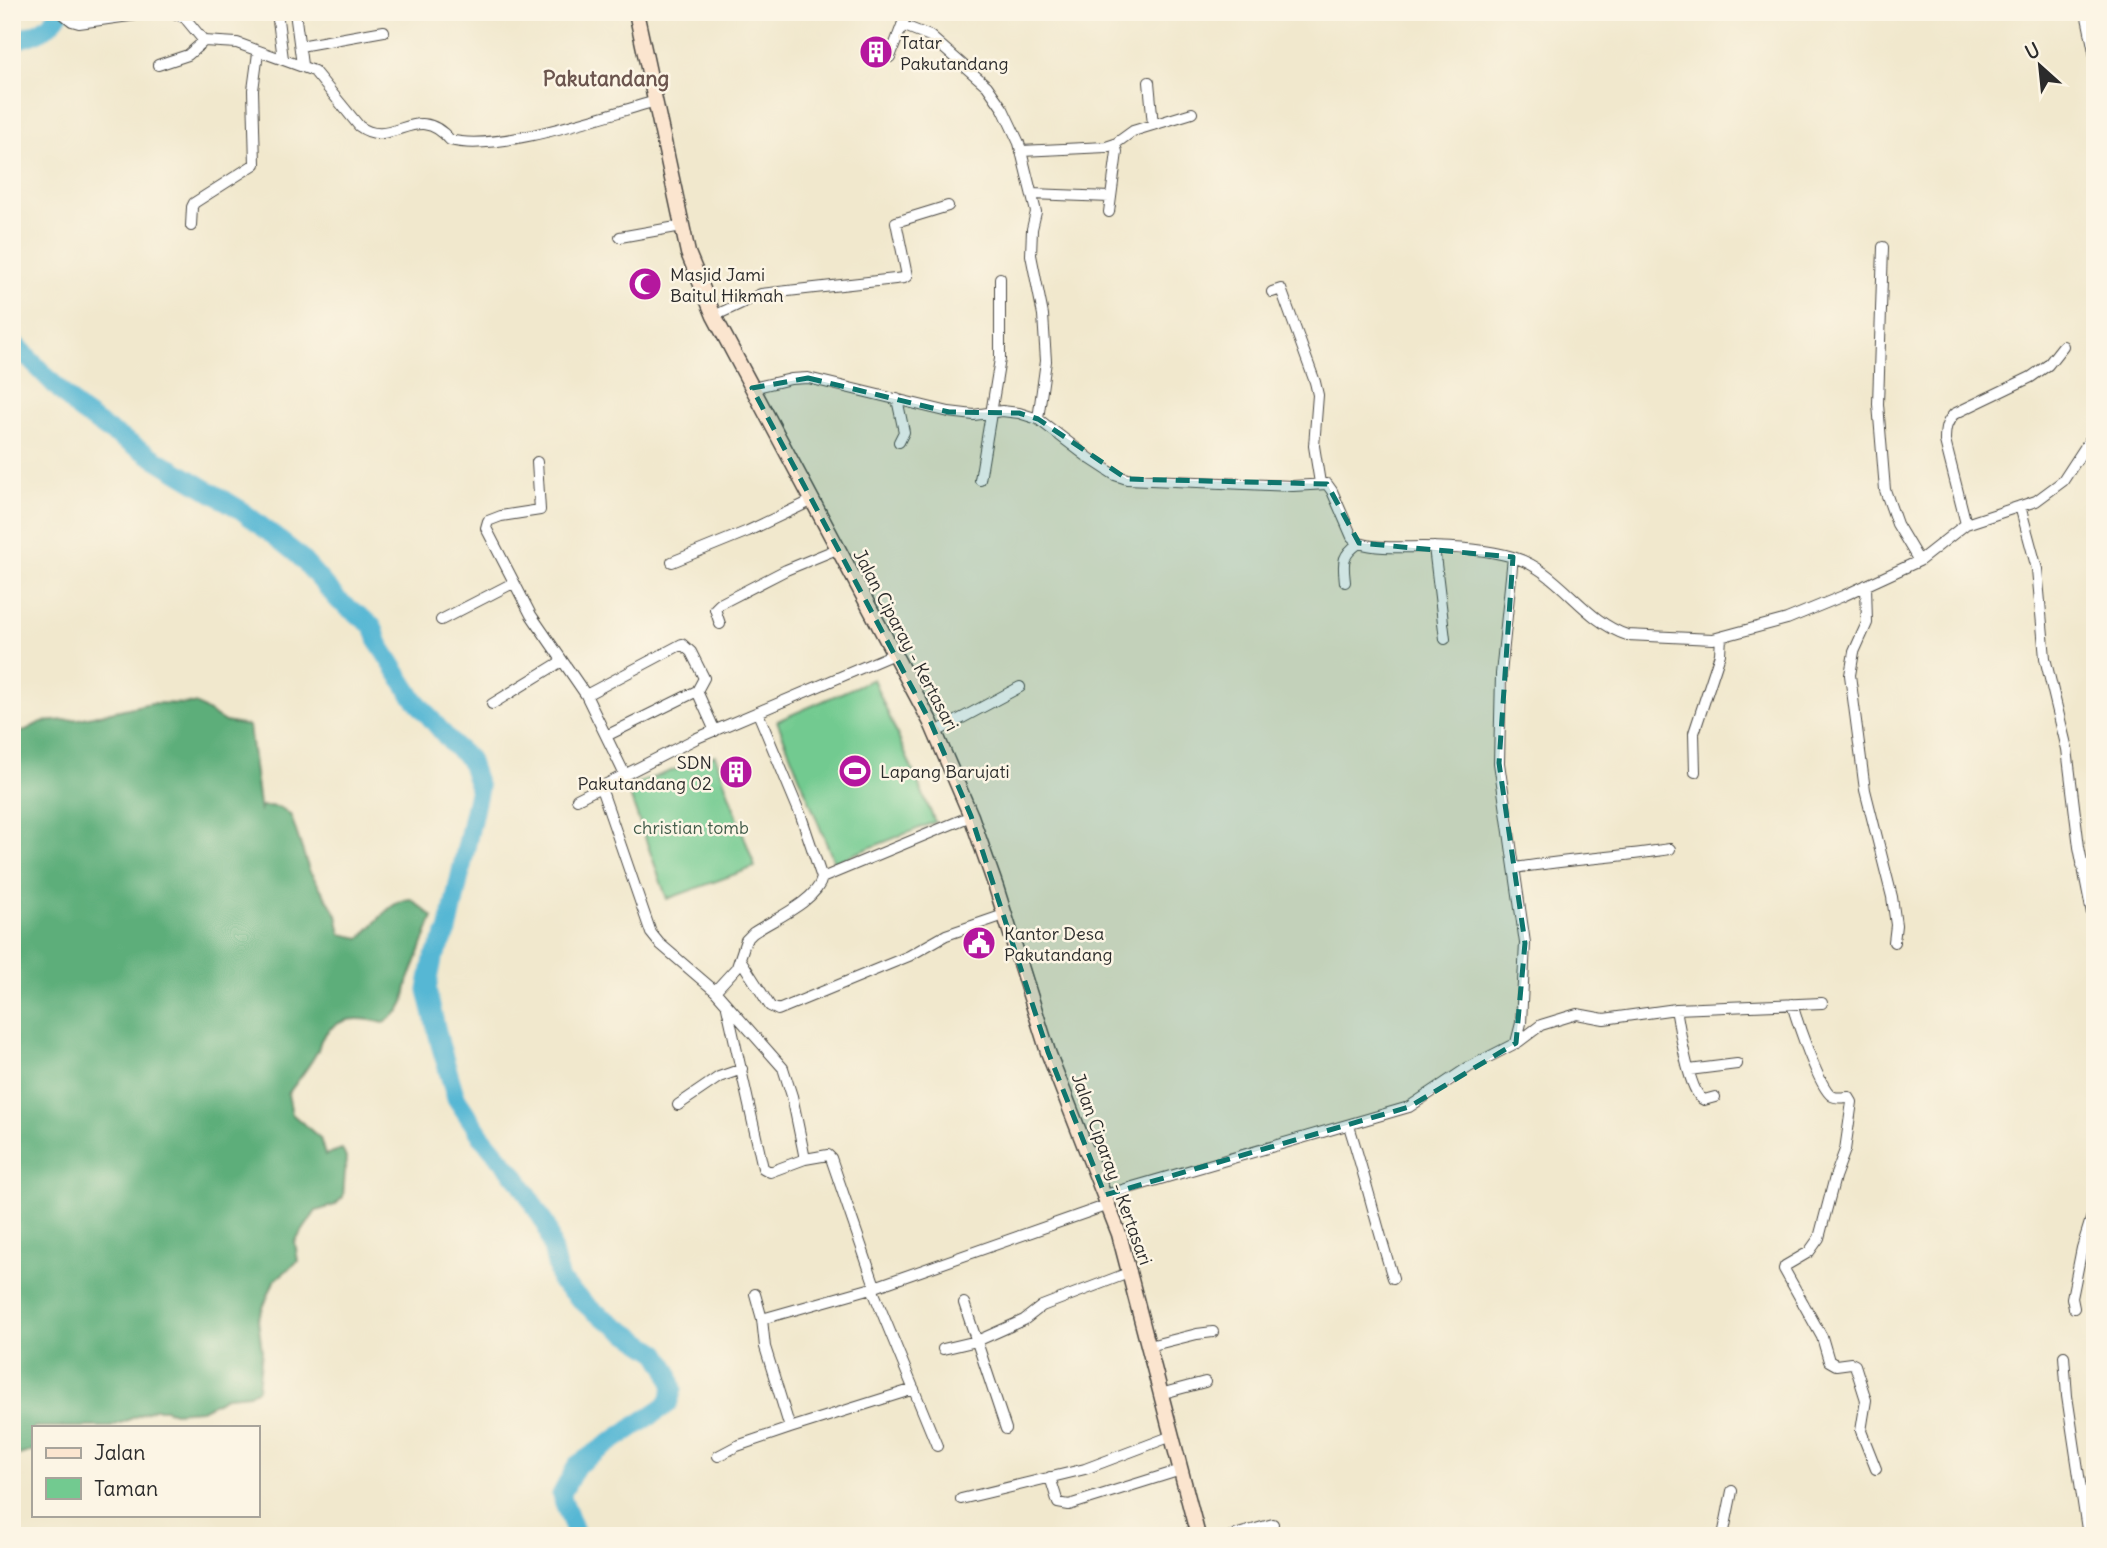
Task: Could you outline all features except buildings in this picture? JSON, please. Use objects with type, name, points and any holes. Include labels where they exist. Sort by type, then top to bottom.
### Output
[{"type":"main road","name":"Jalan Ciparay - Kertasari","points":[[636,12],[691,264],[714,316],[894,654],[934,733],[971,816],[1048,1052],[1106,1200],[1130,1272],[1198,1536]]},
{"type":"street","points":[[65,14],[72,21],[79,23],[158,12]]},
{"type":"street","points":[[172,12],[186,18],[204,41]]},
{"type":"street","points":[[277,12],[283,59]]},
{"type":"street","points":[[295,12],[302,65]]},
{"type":"street","points":[[890,57],[907,12]]},
{"type":"street","points":[[2086,12],[2095,57]]},
{"type":"street","points":[[902,25],[930,36],[987,86],[1003,109],[1021,151],[1036,212],[1031,255],[1043,315],[1046,361],[1038,419]]},
{"type":"street","points":[[300,46],[384,31]]},
{"type":"street","points":[[158,65],[188,55],[204,41],[237,43],[314,71],[359,126],[368,133],[379,134],[428,124],[440,128],[450,140],[484,144],[563,127],[656,101]]},
{"type":"street","points":[[191,226],[194,202],[255,164],[253,90],[258,52]]},
{"type":"street","points":[[1149,82],[1153,125]]},
{"type":"street","points":[[1021,151],[1106,147],[1133,131],[1192,113]]},
{"type":"street","points":[[1110,212],[1117,152],[1115,144]]},
{"type":"street","points":[[1032,194],[1110,197]]},
{"type":"street","points":[[714,316],[761,294],[904,278],[907,276],[896,222],[948,206]]},
{"type":"street","points":[[620,237],[682,226]]},
{"type":"street","points":[[1883,247],[1878,404],[1885,490],[1897,524],[1919,561]]},
{"type":"street","points":[[980,480],[1000,359],[1000,278]]},
{"type":"street","points":[[1272,292],[1281,289],[1315,382],[1318,396],[1314,446],[1320,483]]},
{"type":"street","points":[[1966,524],[1945,441],[1948,421],[1954,414],[2031,377],[2048,365],[2063,346]]},
{"type":"street","points":[[752,388],[808,378],[949,412],[974,415],[1002,411],[1038,419],[1089,458],[1127,480],[1280,485],[1320,483],[1330,487],[1352,537],[1359,543],[1434,547],[1513,557],[1531,564],[1554,580],[1600,622],[1614,631],[1627,635],[1713,639],[1787,619],[1919,561],[1966,524],[2036,501],[2063,481],[2095,432]]},
{"type":"street","points":[[897,400],[904,432],[899,442]]},
{"type":"street","points":[[537,463],[540,510],[500,516],[488,521],[486,528],[513,583],[586,695],[625,775]]},
{"type":"street","points":[[672,562],[748,531],[811,500]]},
{"type":"street","points":[[2020,506],[2038,576],[2045,658],[2067,749],[2082,865],[2095,929]]},
{"type":"street","points":[[1345,582],[1345,557],[1348,551],[1359,543]]},
{"type":"street","points":[[1434,547],[1445,639]]},
{"type":"street","points":[[720,624],[715,609],[720,604],[786,570],[837,549]]},
{"type":"street","points":[[1513,557],[1502,674],[1499,764],[1525,943],[1521,1023],[1516,1043]]},
{"type":"street","points":[[441,620],[513,583]]},
{"type":"street","points":[[1866,585],[1867,623],[1854,652],[1850,675],[1865,790],[1892,897],[1896,925],[1894,942]]},
{"type":"street","points":[[1695,772],[1694,733],[1720,654],[1721,637]]},
{"type":"street","points":[[586,695],[682,644],[691,652],[704,678],[698,691],[606,736]]},
{"type":"street","points":[[578,799],[715,731],[894,654]]},
{"type":"street","points":[[492,704],[562,661]]},
{"type":"street","points":[[934,733],[1020,687]]},
{"type":"street","points":[[698,691],[715,731]]},
{"type":"street","points":[[758,713],[801,816],[822,878]]},
{"type":"street","points":[[601,788],[651,933],[715,991],[782,1068],[792,1096],[805,1160]]},
{"type":"street","points":[[715,991],[737,967],[746,940],[813,894],[822,878],[971,816]]},
{"type":"street","points":[[1516,868],[1671,849]]},
{"type":"street","points":[[2082,865],[2095,865]]},
{"type":"street","points":[[740,959],[770,1006],[778,1010],[909,956],[946,935],[1004,915]]},
{"type":"street","points":[[726,1003],[763,1168],[770,1172],[805,1160],[828,1155],[831,1158],[874,1287],[937,1446]]},
{"type":"street","points":[[762,1319],[874,1287],[1106,1200],[1409,1107],[1469,1067],[1516,1043],[1541,1025],[1577,1014],[1604,1018],[1676,1009],[1822,1003]]},
{"type":"street","points":[[1792,1004],[1802,1038],[1829,1092],[1837,1098],[1849,1097],[1852,1102],[1845,1150],[1819,1238],[1809,1252],[1784,1269],[1822,1337],[1829,1361],[1836,1365],[1855,1365],[1866,1400],[1861,1431],[1876,1469]]},
{"type":"street","points":[[1676,1009],[1689,1070],[1699,1098],[1704,1100],[1715,1097]]},
{"type":"street","points":[[1689,1070],[1737,1064]]},
{"type":"street","points":[[678,1105],[719,1077],[742,1069]]},
{"type":"street","points":[[1349,1126],[1393,1278]]},
{"type":"street","points":[[2074,1308],[2072,1298],[2082,1248],[2095,1206]]},
{"type":"street","points":[[943,1349],[977,1340],[1024,1320],[1042,1306],[1130,1272]]},
{"type":"street","points":[[755,1294],[762,1319],[765,1347],[790,1428]]},
{"type":"street","points":[[964,1303],[1006,1429]]},
{"type":"street","points":[[1149,1346],[1213,1332]]},
{"type":"street","points":[[2064,1356],[2067,1396],[2088,1536]]},
{"type":"street","points":[[1160,1394],[1205,1382]]},
{"type":"street","points":[[718,1456],[737,1446],[914,1389]]},
{"type":"street","points":[[961,1499],[1093,1466],[1172,1436]]},
{"type":"street","points":[[1050,1477],[1058,1503],[1069,1505],[1181,1470]]},
{"type":"street","points":[[1723,1536],[1732,1491]]},
{"type":"street","points":[[1231,1536],[1273,1524]]},
{"type":"highlighted area","points":[[808,378],[949,412],[1019,413],[1038,419],[1127,479],[1327,484],[1359,543],[1513,557],[1499,763],[1525,943],[1516,1043],[1409,1107],[1105,1195],[1048,1052],[971,816],[931,723],[752,388]]},
{"type":"green space","name":"Lapang Barujati","points":[[873,679],[935,822],[834,862],[777,721]]},
{"type":"green space","points":[[151,703],[196,704],[225,722],[249,726],[260,813],[261,806],[274,807],[281,808],[291,816],[309,870],[337,915],[341,934],[360,938],[389,908],[403,900],[411,899],[433,917],[399,1011],[384,1023],[359,1019],[343,1021],[329,1030],[314,1058],[288,1094],[292,1114],[320,1138],[325,1155],[342,1149],[346,1158],[343,1197],[335,1205],[316,1211],[295,1242],[298,1261],[274,1281],[258,1320],[262,1351],[258,1389],[249,1394],[228,1396],[201,1410],[174,1412],[154,1409],[113,1426],[32,1426],[32,1451],[12,1457],[12,737],[41,722],[79,719]]},
{"type":"green space","name":"christian tomb","points":[[715,755],[755,867],[667,899],[627,787]]},
{"type":"waterway","points":[[12,41],[45,28],[60,12]]},
{"type":"waterway","points":[[12,341],[79,410],[241,510],[298,555],[339,601],[373,626],[379,644],[412,696],[453,745],[469,759],[479,788],[448,931],[433,959],[427,990],[456,1098],[482,1137],[519,1180],[547,1227],[560,1281],[592,1310],[658,1353],[668,1370],[673,1389],[668,1404],[577,1465],[561,1495],[577,1536]]},
{"type":"place","name":"Tatar Pakutandang","points":[[876,52]]},
{"type":"place","name":"Masjid Jami Baitul Hikmah","points":[[645,284]]},
{"type":"place","name":"Lapang Barujati","points":[[855,771]]},
{"type":"place","name":"SDN Pakutandang 02","points":[[736,772]]},
{"type":"place","name":"Kantor Desa Pakutandang","points":[[979,943]]},
{"type":"district","name":"Pakutandang","points":[[606,78]]}]
